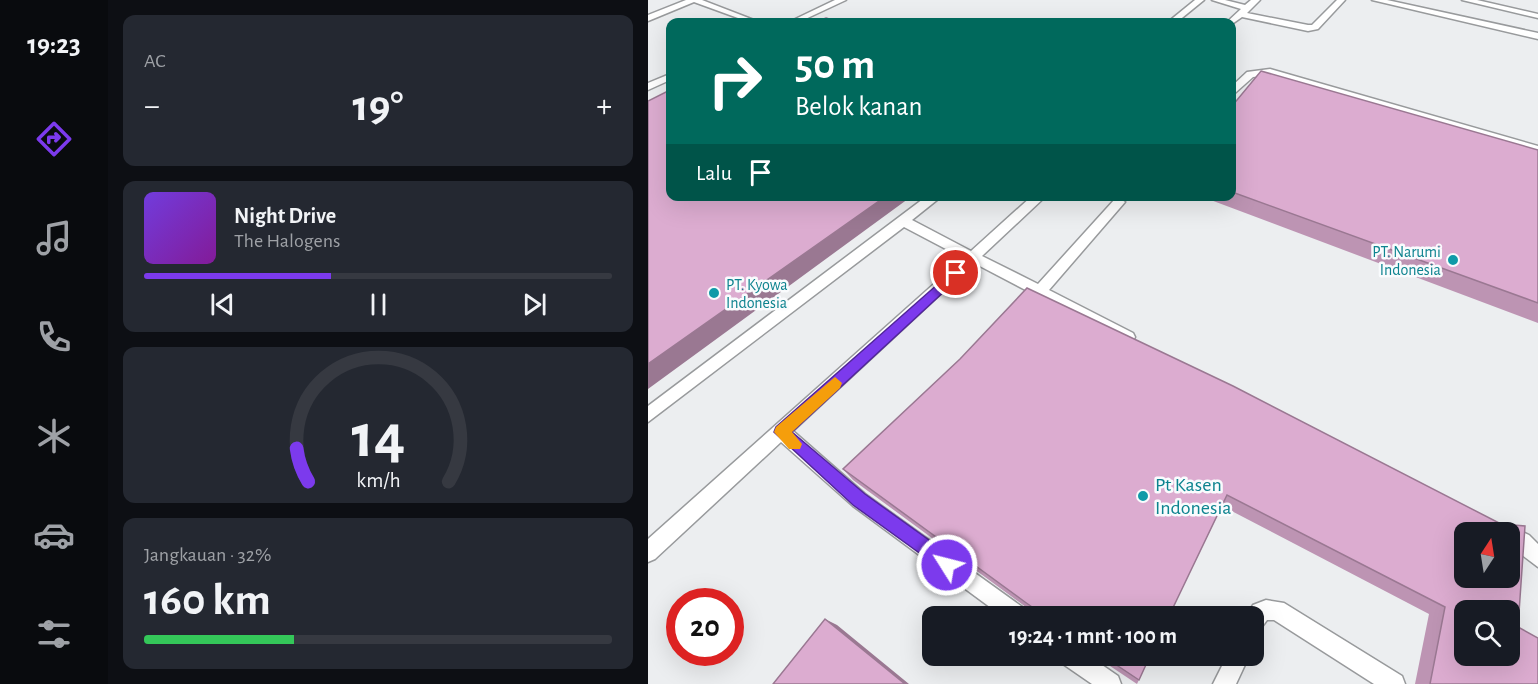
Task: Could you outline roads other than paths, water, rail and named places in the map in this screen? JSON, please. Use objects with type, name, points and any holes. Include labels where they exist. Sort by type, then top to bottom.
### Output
[{"type":"lane","points":[[648,18],[694,0],[744,18]]},
{"type":"lane","points":[[802,18],[842,0]]},
{"type":"lane","points":[[1177,18],[1200,0]]},
{"type":"lane","points":[[1216,0],[1296,28],[1315,27],[1341,0]]},
{"type":"lane","points":[[1236,18],[1256,0]]},
{"type":"lane","points":[[1376,0],[1538,36]]},
{"type":"lane","points":[[1466,0],[1538,16]]},
{"type":"lane","points":[[1236,87],[1250,74],[1270,72],[1538,149]]},
{"type":"lane","points":[[648,87],[666,79]]},
{"type":"lane","points":[[648,415],[929,201]]},
{"type":"lane","points":[[648,552],[1035,201]]},
{"type":"lane","points":[[1040,291],[1119,202]]},
{"type":"lane","points":[[903,221],[1145,346]]},
{"type":"lane","points":[[781,432],[859,500],[1004,606]]},
{"type":"lane","points":[[1520,541],[1538,557]]},
{"type":"lane","points":[[1264,610],[1277,610],[1394,684]]},
{"type":"lane","points":[[1085,666],[1110,684]]},
{"type":"lane","points":[[1224,684],[1233,666]]},
{"type":"place","name":"PT. Narumi Indonesia","points":[[1453,260]]},
{"type":"place","name":"PT. Kyowa Indonesia","points":[[714,293]]},
{"type":"place","name":"Pt Kasen Indonesia","points":[[1143,496]]}]
